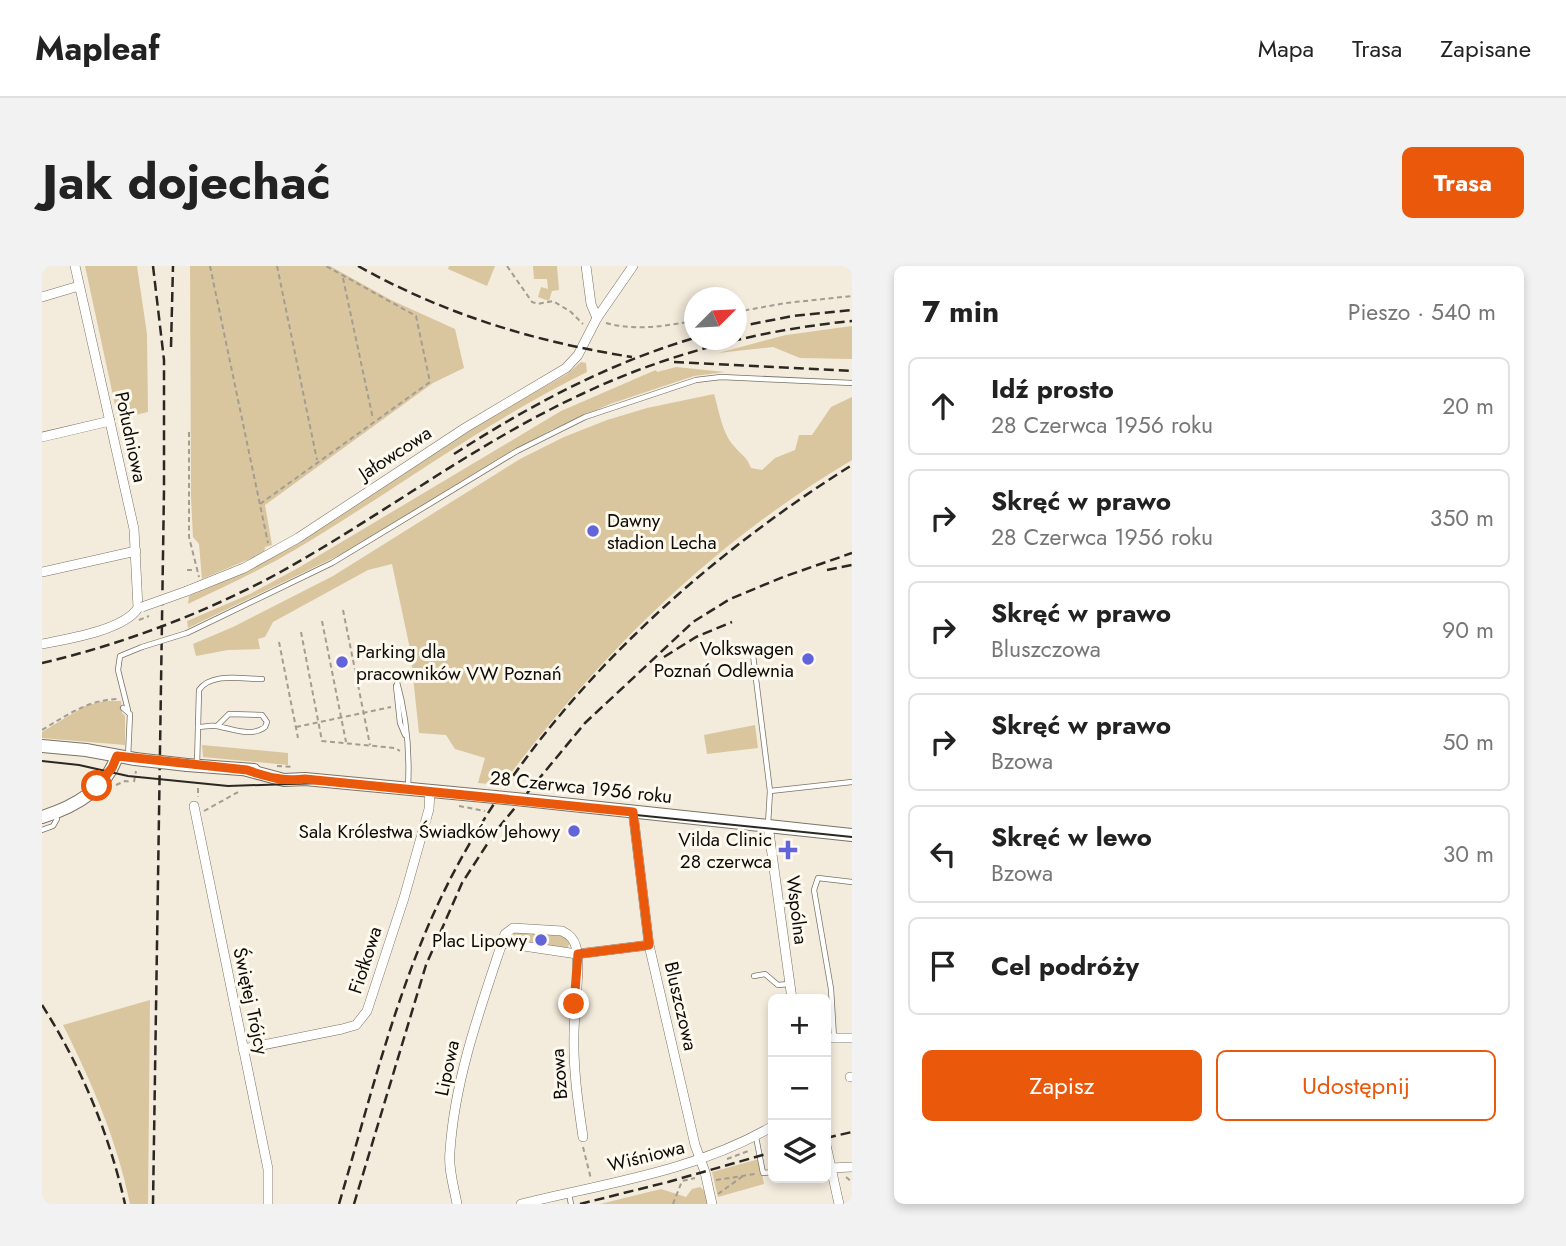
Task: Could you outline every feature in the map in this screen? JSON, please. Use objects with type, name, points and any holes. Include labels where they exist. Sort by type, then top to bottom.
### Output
[{"type":"street","name":"Południowa","points":[[75,266],[134,529],[138,610]]},
{"type":"street","points":[[586,266],[591,304],[597,318]]},
{"type":"street","name":"Jałowcowa","points":[[42,644],[122,622],[138,610],[203,586],[270,554],[465,428],[566,368],[578,355],[597,318],[633,266]]},
{"type":"street","points":[[42,297],[79,286]]},
{"type":"street","points":[[42,437],[110,421]]},
{"type":"street","points":[[42,572],[136,551]]},
{"type":"street","name":"28 Czerwca 1956 roku","points":[[42,746],[247,770],[284,780],[305,779],[495,797],[852,835]]},
{"type":"street","points":[[42,817],[74,805],[87,796],[109,772],[127,758]]},
{"type":"street","name":"Fiołkowa","points":[[243,1049],[342,1029],[361,1020],[367,1012],[429,809],[429,791]]},
{"type":"street","name":"Świętej Trójcy","points":[[195,811],[268,1169],[268,1204]]},
{"type":"street","name":"Bluszczowa","points":[[633,812],[649,945],[695,1145],[706,1175],[712,1204]]},
{"type":"street","name":"Wspólna","points":[[768,825],[791,994]]},
{"type":"street","points":[[578,954],[574,940],[562,931],[513,928],[505,934],[503,943],[578,954],[649,945]]},
{"type":"street","name":"Lipowa","points":[[457,1204],[450,1152],[460,1088],[478,1015],[503,943]]},
{"type":"street","name":"Bzowa","points":[[578,954],[573,1036],[583,1137]]},
{"type":"street","points":[[831,1038],[852,1038]]},
{"type":"street","name":"Wiśniowa","points":[[521,1204],[701,1160],[768,1129]]},
{"type":"street","points":[[839,1204],[831,1168],[852,1167]]},
{"type":"lane","points":[[127,758],[127,700],[120,684],[120,656],[187,633],[332,563],[517,451],[596,413],[696,380],[722,377],[852,383]]},
{"type":"lane","points":[[753,656],[770,791],[768,825]]},
{"type":"lane","points":[[405,735],[397,706],[396,678],[403,704],[409,765],[408,789]]},
{"type":"lane","points":[[192,765],[198,727],[199,690],[213,679],[262,680]]},
{"type":"lane","points":[[198,727],[216,726],[232,731],[260,731],[267,722],[262,715],[229,714],[216,726]]},
{"type":"lane","points":[[770,791],[852,782]]},
{"type":"lane","points":[[42,830],[53,826],[57,819],[55,813]]},
{"type":"lane","points":[[831,994],[814,890],[818,878],[852,882]]},
{"type":"lane","points":[[754,976],[765,974],[778,985],[789,984]]},
{"type":"lane","points":[[756,1136],[763,1173],[768,1172]]},
{"type":"lane","points":[[568,1193],[571,1204]]},
{"type":"path","points":[[210,266],[270,554]]},
{"type":"path","points":[[277,266],[317,462]]},
{"type":"path","points":[[260,504],[430,382],[416,316],[326,266]]},
{"type":"path","points":[[506,266],[532,302],[538,304],[553,300],[571,312],[590,331]]},
{"type":"path","points":[[343,277],[374,422]]},
{"type":"path","points":[[747,310],[852,296]]},
{"type":"path","points":[[597,318],[628,327],[658,327],[684,323]]},
{"type":"path","points":[[189,432],[189,537],[195,569],[203,586]]},
{"type":"path","points":[[187,570],[195,569]]},
{"type":"path","points":[[343,610],[370,746]]},
{"type":"path","points":[[322,621],[346,743]]},
{"type":"path","points":[[300,632],[322,741],[400,751]]},
{"type":"path","points":[[279,642],[298,738]]},
{"type":"path","points":[[42,730],[89,703],[127,700]]},
{"type":"path","points":[[296,727],[397,706]]},
{"type":"path","points":[[197,793],[198,788]]},
{"type":"path","points":[[195,811],[240,791]]},
{"type":"path","points":[[448,804],[485,811]]},
{"type":"path","points":[[583,1137],[593,1187]]},
{"type":"path","points":[[743,1176],[716,1195],[713,1180],[763,1173]]},
{"type":"path","points":[[673,1204],[682,1181],[706,1175]]},
{"type":"path","points":[[846,1177],[852,1182]]},
{"type":"shaded area","points":[[85,266],[137,266],[147,334],[148,412],[118,419]]},
{"type":"shaded area","points":[[190,266],[330,266],[391,300],[455,329],[464,368],[433,383],[265,505],[272,545],[265,547],[264,553],[202,579],[199,544],[193,537],[191,497]]},
{"type":"shaded area","points":[[449,266],[495,266],[487,286],[448,269]]},
{"type":"shaded area","points":[[533,266],[557,266],[559,290],[552,291],[549,301],[538,297],[541,287],[548,289],[547,279],[534,279]]},
{"type":"shaded area","points":[[852,326],[852,359],[800,358],[773,347],[747,350],[747,345],[786,335]]},
{"type":"shaded area","points":[[581,362],[586,363],[587,372],[512,412],[298,548],[188,604],[189,596],[237,575],[491,417],[567,374]]},
{"type":"shaded area","points":[[676,367],[725,372],[694,376],[610,404],[551,430],[346,552],[188,628],[187,621],[250,594],[298,568],[561,411],[656,370],[657,372]]},
{"type":"shaded area","points":[[714,394],[730,441],[746,458],[751,468],[762,470],[775,458],[795,450],[799,435],[812,435],[831,407],[852,397],[852,460],[752,527],[661,605],[578,691],[502,785],[478,783],[485,758],[455,749],[446,735],[419,733],[410,649],[392,564],[368,570],[273,622],[265,637],[258,639],[260,649],[228,650],[196,656],[193,644],[233,627],[333,576],[520,459],[607,420],[647,408]]},
{"type":"shaded area","points":[[104,701],[121,701],[122,713],[125,716],[125,745],[42,738],[42,732],[85,706]]},
{"type":"shaded area","points":[[755,725],[758,748],[707,754],[704,735]]},
{"type":"shaded area","points":[[202,745],[288,753],[288,765],[203,757]]},
{"type":"shaded area","name":"Plac Lipowy","points":[[516,930],[563,934],[570,943],[567,948],[512,941],[511,934]]},
{"type":"shaded area","points":[[150,1000],[148,1204],[130,1204],[118,1157],[102,1112],[63,1025]]},
{"type":"shaded area","points":[[759,1159],[764,1184],[718,1197],[712,1172]]},
{"type":"shaded area","points":[[700,1187],[706,1192],[708,1204],[600,1204],[661,1189],[686,1197],[692,1189]]},
{"type":"tram line","points":[[42,761],[79,765],[128,776],[228,786],[322,783],[852,837]]},
{"type":"railway","points":[[153,266],[164,360],[153,1204]]},
{"type":"railway","points":[[171,347],[173,266]]},
{"type":"railway","points":[[358,266],[423,298],[491,324],[560,343],[632,357]]},
{"type":"railway","points":[[747,325],[793,316],[852,310]]},
{"type":"railway","points":[[42,663],[132,637],[191,615],[247,589],[314,553],[503,435],[614,380],[714,346],[782,331],[852,321]]},
{"type":"railway","points":[[454,454],[570,387],[631,360],[684,341]]},
{"type":"railway","points":[[674,362],[852,371]]},
{"type":"railway","points":[[339,1204],[379,1066],[426,931],[461,860],[502,792],[550,727],[603,667],[661,610],[722,557],[786,509],[852,465]]},
{"type":"railway","points":[[354,1204],[426,965],[462,883],[495,832],[585,723],[693,622],[730,599],[852,553]]},
{"type":"railway","points":[[827,570],[852,565]]},
{"type":"railway","points":[[664,657],[696,637],[732,622]]},
{"type":"railway","points":[[42,1005],[69,1052],[92,1101],[111,1152],[125,1204]]},
{"type":"railway","points":[[831,1137],[852,1132]]},
{"type":"railway","points":[[580,1204],[768,1153]]},
{"type":"place","name":"Dawny stadion Lecha","points":[[593,531]]},
{"type":"place","name":"Volkswagen Poznań Odlewnia","points":[[808,659]]},
{"type":"place","name":"Parking dla pracowników VW Poznań","points":[[342,662]]},
{"type":"place","name":"Sala Królestwa Świadków Jehowy","points":[[574,831]]},
{"type":"place","name":"Vilda Clinic 28 czerwca","points":[[788,850]]},
{"type":"place","name":"Plac Lipowy","points":[[541,940]]},
{"type":"route","points":[[97,786],[112,768],[117,756],[247,770],[265,777],[293,781],[305,779],[633,812],[649,945],[578,954],[574,1004]]}]
